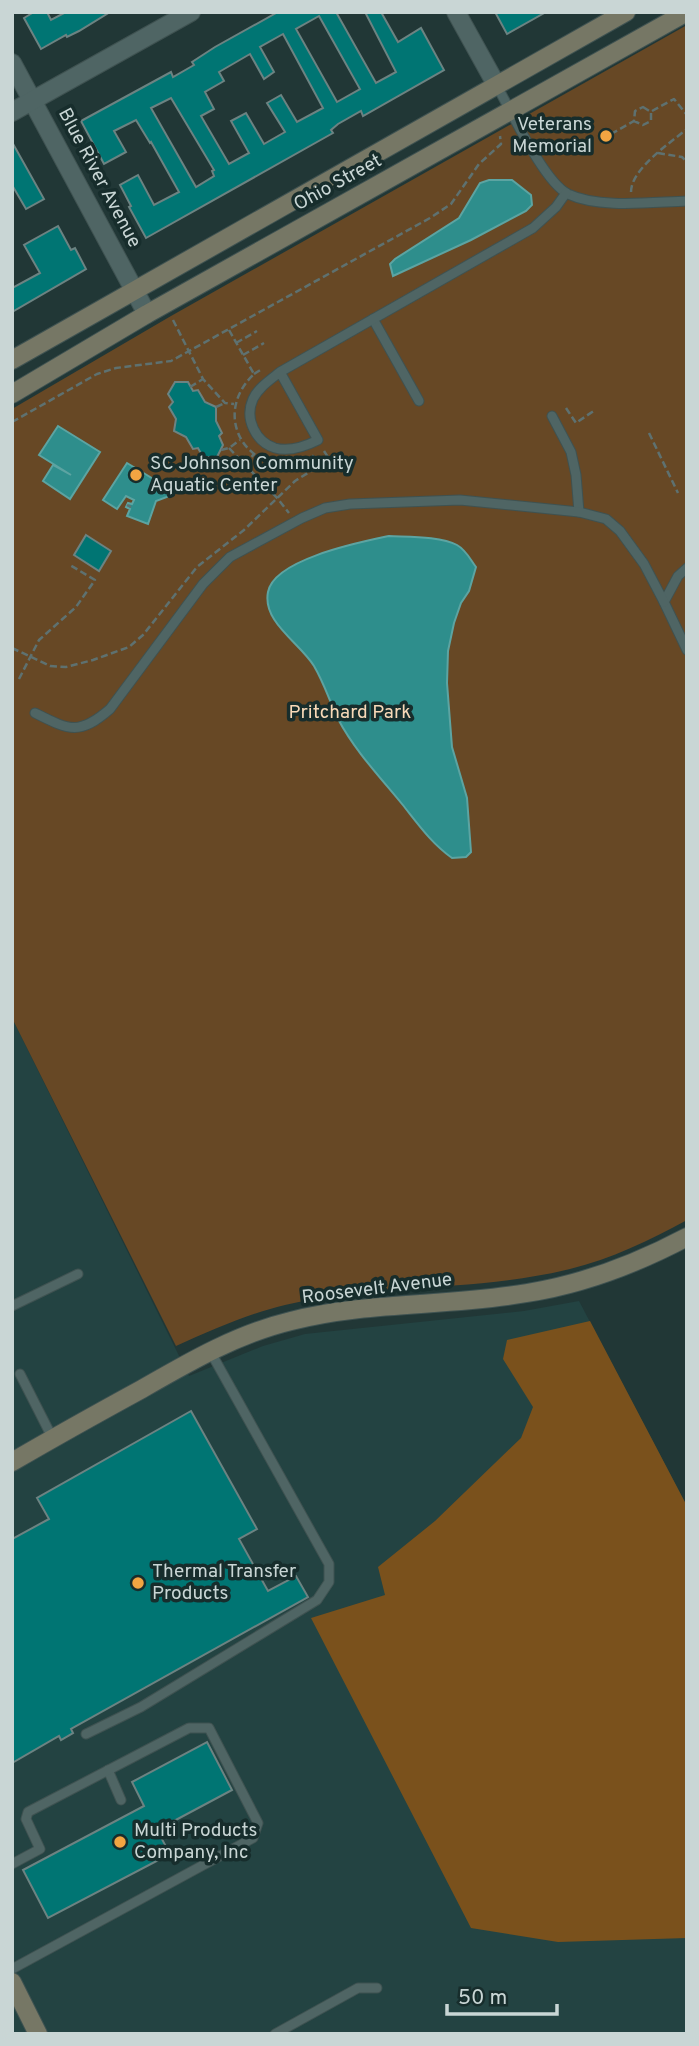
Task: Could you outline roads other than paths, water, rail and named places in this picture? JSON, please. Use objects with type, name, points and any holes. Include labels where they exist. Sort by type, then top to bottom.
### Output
[{"type":"street","points":[[12,112],[191,12]]},
{"type":"street","points":[[456,12],[497,86]]},
{"type":"street","name":"Ohio Street","points":[[12,360],[626,12]]},
{"type":"street","name":"Ohio Street","points":[[12,394],[147,314],[687,12]]},
{"type":"street","name":"Blue River Avenue","points":[[12,63],[147,314]]},
{"type":"street","name":"Roosevelt Avenue","points":[[12,1462],[210,1351],[254,1332],[326,1313],[483,1299],[569,1285],[612,1272],[687,1237]]},
{"type":"street","points":[[12,1982],[38,2034]]},
{"type":"lane","points":[[497,86],[540,164],[566,193],[594,202],[687,201]]},
{"type":"lane","points":[[280,372],[318,440],[289,449],[276,449],[262,441],[255,432],[250,413],[253,399],[280,372],[533,228],[556,207],[566,193]]},
{"type":"lane","points":[[373,319],[419,401]]},
{"type":"lane","points":[[552,416],[571,452],[579,512]]},
{"type":"lane","points":[[35,713],[65,728],[88,726],[97,721],[110,709],[203,584],[230,557],[295,521],[325,508],[349,503],[460,500],[579,512],[606,519],[620,531],[644,564],[687,650]]},
{"type":"lane","points":[[664,601],[678,576],[687,568]]},
{"type":"lane","points":[[12,1306],[78,1274]]},
{"type":"lane","points":[[86,1734],[141,1707],[287,1621],[317,1600],[329,1582],[329,1564],[210,1351]]},
{"type":"lane","points":[[20,1374],[53,1439]]},
{"type":"lane","points":[[12,1864],[40,1849],[26,1819],[28,1812],[189,1728],[209,1728],[258,1823],[253,1838],[12,1969]]},
{"type":"lane","points":[[108,1770],[121,1800]]},
{"type":"lane","points":[[275,2034],[358,1988],[377,1988]]},
{"type":"water","points":[[489,180],[512,180],[531,195],[532,205],[526,211],[471,240],[393,276],[390,264],[395,259],[459,218],[480,183]]},
{"type":"water","points":[[58,426],[100,452],[70,499],[43,481],[53,465],[71,475],[39,455]]},
{"type":"water","points":[[127,463],[173,491],[167,497],[156,501],[148,524],[127,516],[130,509],[126,507],[134,500],[126,496],[117,509],[103,500]]},
{"type":"water","points":[[389,536],[450,542],[463,549],[476,567],[469,591],[461,603],[454,623],[448,651],[447,683],[452,747],[467,798],[471,852],[466,857],[452,858],[438,846],[368,763],[338,719],[314,666],[276,623],[268,603],[268,592],[274,580],[285,570],[320,554]]},
{"type":"place","name":"Veterans Memorial","points":[[606,136]]},
{"type":"place","name":"SC Johnson Community Aquatic Center","points":[[136,475]]},
{"type":"place","name":"Thermal Transfer Products","points":[[138,1583]]},
{"type":"place","name":"Multi Products Company, Inc","points":[[120,1842]]},
{"type":"park label","name":"Pritchard Park","points":[[350,713]]}]
